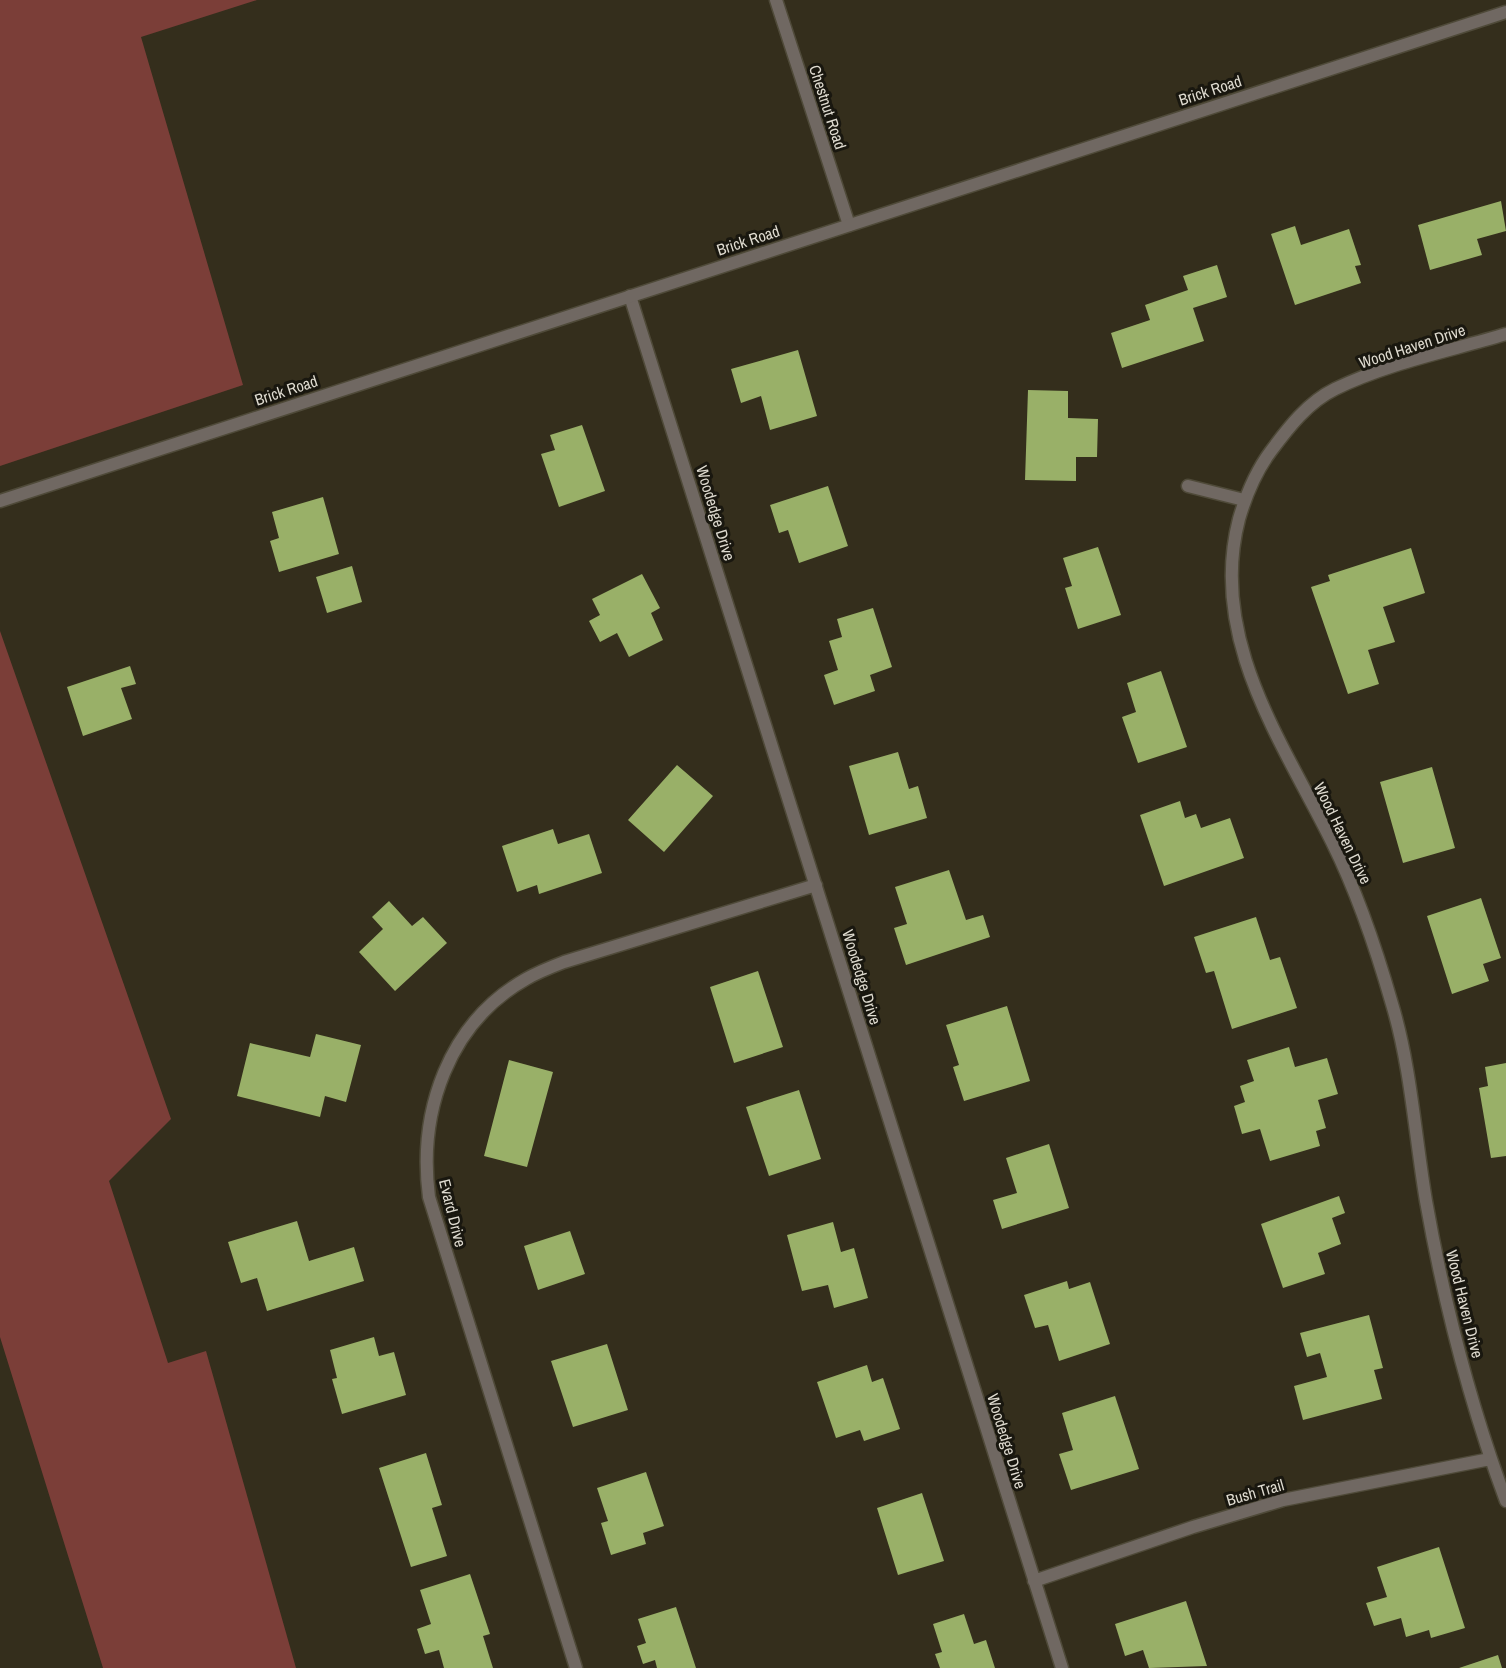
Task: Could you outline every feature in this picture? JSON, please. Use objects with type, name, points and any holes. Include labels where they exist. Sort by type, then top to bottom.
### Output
[{"type":"street","name":"Chestnut Road","points":[[776,0],[849,225]]},
{"type":"street","name":"Brick Road","points":[[0,501],[1506,12]]},
{"type":"street","name":"Woodedge Drive","points":[[630,296],[1062,1668]]},
{"type":"street","name":"Wood Haven Drive","points":[[1506,334],[1394,367],[1333,390],[1305,411],[1262,463],[1244,500],[1230,563],[1233,608],[1241,648],[1273,730],[1333,844],[1374,939],[1396,1015],[1433,1240],[1449,1318],[1490,1459],[1506,1501]]},
{"type":"street","points":[[1188,486],[1244,500]]},
{"type":"street","name":"Evard Drive","points":[[576,1668],[429,1197],[426,1144],[438,1089],[445,1068],[466,1031],[495,1001],[526,978],[564,962],[816,885]]},
{"type":"street","name":"Bush Trail","points":[[1034,1581],[1193,1527],[1283,1500],[1490,1459]]},
{"type":"shaded area","points":[[0,0],[257,0],[141,37],[243,385],[0,466]]},
{"type":"shaded area","points":[[0,631],[171,1119],[109,1181],[168,1363],[206,1351],[296,1668],[103,1668],[0,1337]]},
{"type":"building","points":[[1501,201],[1506,231],[1477,239],[1482,255],[1430,270],[1418,225]]},
{"type":"building","points":[[1295,226],[1301,245],[1349,229],[1361,265],[1355,266],[1361,283],[1295,305],[1271,234]]},
{"type":"building","points":[[1217,265],[1227,297],[1193,308],[1204,341],[1122,368],[1111,333],[1150,320],[1145,305],[1188,290],[1183,276]]},
{"type":"building","points":[[798,350],[817,416],[770,430],[761,396],[741,403],[731,369]]},
{"type":"building","points":[[1028,390],[1068,391],[1068,418],[1098,419],[1097,457],[1076,457],[1076,481],[1025,480]]},
{"type":"building","points":[[582,425],[605,491],[559,507],[541,454],[555,450],[550,435]]},
{"type":"building","points":[[828,486],[848,546],[799,563],[788,530],[779,533],[770,505]]},
{"type":"building","points":[[323,497],[339,554],[279,572],[270,541],[279,538],[272,512]]},
{"type":"building","points":[[1098,547],[1121,615],[1078,629],[1065,588],[1072,586],[1063,558]]},
{"type":"building","points":[[1411,548],[1425,593],[1383,607],[1395,642],[1368,650],[1379,684],[1348,694],[1311,587],[1330,581],[1328,575]]},
{"type":"building","points":[[352,566],[362,602],[327,613],[316,577]]},
{"type":"building","points":[[642,574],[660,608],[651,613],[663,640],[629,657],[617,633],[600,642],[589,621],[600,615],[592,599]]},
{"type":"building","points":[[873,608],[892,667],[870,675],[875,691],[834,705],[824,675],[838,670],[829,641],[842,637],[837,619]]},
{"type":"building","points":[[130,666],[136,684],[121,688],[132,719],[83,736],[67,687]]},
{"type":"building","points":[[1161,671],[1187,747],[1138,763],[1122,717],[1136,712],[1127,683]]},
{"type":"building","points":[[898,752],[909,789],[918,786],[927,818],[869,835],[849,766]]},
{"type":"building","points":[[677,765],[713,796],[664,852],[628,820]]},
{"type":"building","points":[[1432,767],[1455,848],[1403,863],[1380,782]]},
{"type":"building","points":[[1180,801],[1185,818],[1196,814],[1201,828],[1230,818],[1244,858],[1164,886],[1140,815]]},
{"type":"building","points":[[553,829],[558,844],[589,834],[602,873],[539,894],[537,885],[517,892],[502,846]]},
{"type":"building","points":[[949,870],[966,920],[983,915],[990,937],[906,965],[894,928],[907,924],[895,887]]},
{"type":"building","points":[[1481,898],[1501,958],[1483,964],[1489,981],[1452,994],[1427,916]]},
{"type":"building","points":[[389,901],[412,926],[423,917],[447,943],[395,991],[359,952],[383,929],[372,917]]},
{"type":"building","points":[[1256,917],[1270,960],[1280,957],[1297,1008],[1232,1029],[1214,971],[1206,973],[1194,937]]},
{"type":"building","points":[[758,971],[783,1047],[734,1063],[710,987]]},
{"type":"building","points":[[1007,1006],[1030,1081],[964,1101],[953,1067],[959,1065],[946,1025]]},
{"type":"building","points":[[316,1034],[361,1045],[346,1102],[325,1096],[320,1117],[237,1096],[250,1043],[310,1057]]},
{"type":"building","points":[[1289,1047],[1295,1067],[1327,1058],[1338,1094],[1318,1100],[1326,1128],[1316,1131],[1320,1146],[1270,1161],[1260,1129],[1242,1134],[1234,1106],[1245,1102],[1240,1086],[1254,1081],[1247,1060]]},
{"type":"building","points":[[509,1060],[553,1072],[527,1167],[484,1156]]},
{"type":"building","points":[[1506,1063],[1506,1156],[1491,1158],[1479,1088],[1488,1086],[1485,1067]]},
{"type":"building","points":[[799,1090],[821,1159],[769,1176],[746,1107]]},
{"type":"building","points":[[1049,1144],[1069,1208],[1002,1229],[993,1200],[1017,1193],[1006,1158]]},
{"type":"building","points":[[1339,1196],[1345,1213],[1332,1218],[1341,1244],[1318,1253],[1325,1274],[1283,1288],[1261,1224]]},
{"type":"building","points":[[297,1221],[309,1261],[354,1247],[364,1281],[267,1311],[257,1278],[241,1283],[228,1242]]},
{"type":"building","points":[[833,1222],[841,1252],[854,1248],[868,1298],[834,1308],[828,1285],[802,1291],[787,1235]]},
{"type":"building","points":[[570,1231],[585,1274],[538,1290],[524,1246]]},
{"type":"building","points":[[1067,1281],[1069,1289],[1090,1282],[1110,1344],[1059,1361],[1048,1325],[1035,1328],[1024,1295]]},
{"type":"building","points":[[1369,1315],[1383,1368],[1374,1370],[1382,1399],[1303,1420],[1294,1386],[1327,1377],[1320,1353],[1307,1357],[1300,1333]]},
{"type":"building","points":[[374,1337],[379,1356],[394,1352],[406,1395],[342,1414],[332,1379],[337,1378],[330,1350]]},
{"type":"building","points":[[607,1344],[628,1410],[573,1427],[551,1361]]},
{"type":"building","points":[[867,1365],[872,1382],[883,1378],[900,1429],[864,1441],[860,1430],[836,1438],[817,1382]]},
{"type":"building","points":[[1115,1396],[1139,1469],[1071,1490],[1059,1454],[1073,1450],[1062,1413]]},
{"type":"building","points":[[426,1453],[442,1505],[432,1508],[447,1556],[411,1567],[379,1468]]},
{"type":"building","points":[[646,1472],[664,1526],[643,1533],[646,1544],[611,1555],[601,1523],[608,1521],[597,1488]]},
{"type":"building","points":[[922,1493],[944,1561],[898,1575],[877,1508]]},
{"type":"building","points":[[1439,1547],[1465,1628],[1431,1638],[1429,1630],[1406,1637],[1401,1618],[1374,1626],[1366,1603],[1387,1597],[1377,1567]]},
{"type":"building","points":[[470,1574],[490,1634],[483,1636],[493,1668],[444,1668],[439,1650],[425,1654],[417,1629],[431,1624],[420,1590]]},
{"type":"building","points":[[1186,1601],[1207,1666],[1149,1668],[1143,1650],[1125,1656],[1115,1624]]},
{"type":"building","points":[[676,1607],[696,1668],[657,1668],[655,1660],[643,1664],[637,1646],[646,1643],[638,1619]]},
{"type":"building","points":[[964,1614],[974,1644],[986,1640],[995,1668],[940,1668],[935,1654],[942,1652],[933,1624]]},
{"type":"building","points":[[1498,1655],[1502,1668],[1459,1668]]}]
